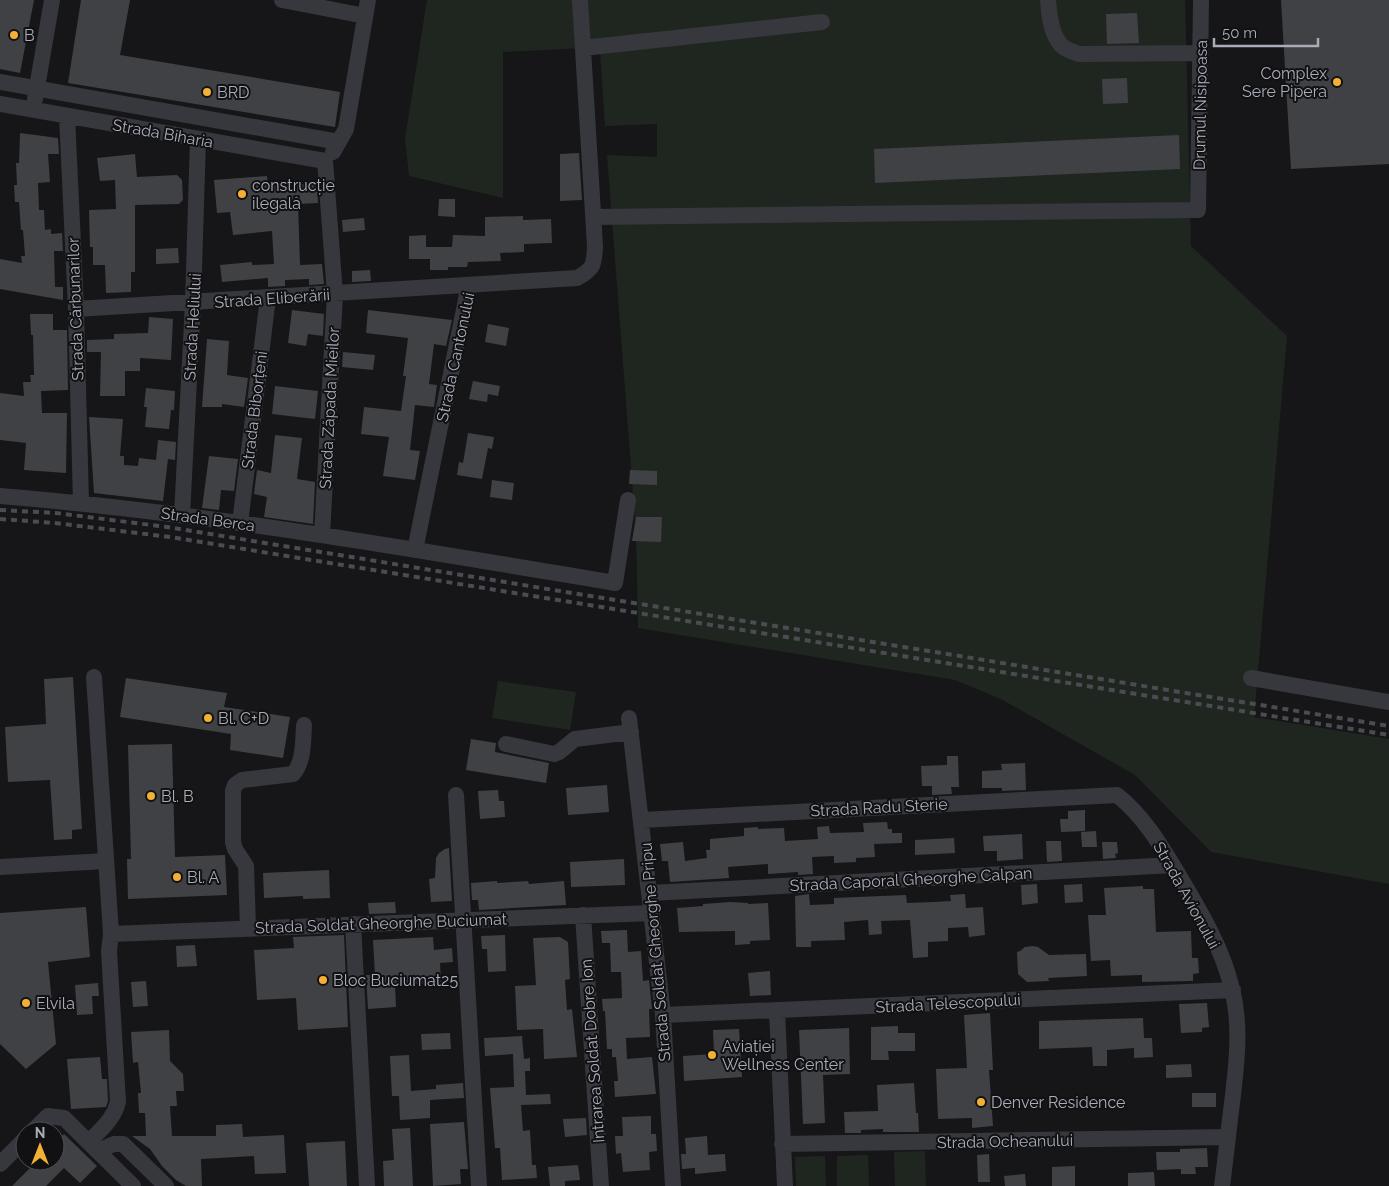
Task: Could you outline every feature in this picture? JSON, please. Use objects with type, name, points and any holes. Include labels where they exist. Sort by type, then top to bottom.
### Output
[{"type":"street","points":[[32,110],[52,0]]},
{"type":"street","points":[[282,0],[367,8],[346,129],[325,162]]},
{"type":"street","name":"Strada Cantonului","points":[[415,550],[469,285],[577,278],[589,272],[594,260],[594,217],[580,0]]},
{"type":"street","points":[[1048,0],[1054,34],[1062,47],[1079,54],[1201,53]]},
{"type":"street","name":"Drumul Nisipoasa","points":[[594,217],[1198,210],[1201,53],[1200,0]]},
{"type":"street","points":[[583,48],[822,22]]},
{"type":"street","points":[[0,82],[339,142]]},
{"type":"street","name":"Strada Biharia","points":[[0,104],[325,162]]},
{"type":"street","name":"Strada Cărbunarilor","points":[[67,116],[76,309],[81,502]]},
{"type":"street","name":"Strada Heliului","points":[[182,515],[193,303],[198,139]]},
{"type":"street","name":"Strada Zăpada Mieilor","points":[[322,535],[335,294],[325,162]]},
{"type":"street","name":"Strada Eliberării","points":[[76,309],[469,285]]},
{"type":"street","name":"Strada Biborțeni","points":[[240,523],[268,298]]},
{"type":"street","name":"Strada Berca","points":[[0,496],[81,502],[240,523],[616,583],[628,500]]},
{"type":"street","points":[[94,677],[111,934],[110,950],[118,1102],[115,1112],[94,1146]]},
{"type":"street","points":[[1251,678],[1389,702]]},
{"type":"street","points":[[248,929],[246,866],[235,849],[233,842],[233,790],[235,785],[242,780],[293,774],[301,761],[304,725]]},
{"type":"street","name":"Strada Soldat Gheorghe Pripu","points":[[506,744],[554,754],[575,739],[630,725],[663,1015],[673,1186]]},
{"type":"street","points":[[456,795],[479,1186]]},
{"type":"street","name":"Strada Radu Sterie","points":[[642,820],[1117,795]]},
{"type":"street","name":"Strada Avionului","points":[[1117,795],[1140,816],[1173,865],[1205,920],[1222,958],[1232,990],[1236,1016],[1237,1060],[1222,1186]]},
{"type":"street","points":[[0,867],[106,860]]},
{"type":"street","name":"Strada Caporal Gheorghe Calpan","points":[[650,893],[1173,865]]},
{"type":"street","name":"Strada Soldat Gheorghe Buciumat","points":[[111,934],[652,913]]},
{"type":"street","name":"Intrarea Soldat Dobre Ion","points":[[583,915],[601,1186]]},
{"type":"street","points":[[353,924],[367,1186]]},
{"type":"street","name":"Strada Telescopului","points":[[663,1015],[1232,990]]},
{"type":"street","points":[[777,1011],[785,1186]]},
{"type":"street","points":[[43,1121],[48,1116],[64,1118],[133,1186]]},
{"type":"street","name":"Strada Ocheanului","points":[[782,1144],[1228,1137]]},
{"type":"street","points":[[94,1146],[123,1144],[166,1186]]},
{"type":"street","points":[[0,1164],[15,1149]]},
{"type":"shaded area","points":[[427,0],[1185,0],[1191,246],[1287,336],[1254,717],[1389,739],[1389,884],[1211,852],[1135,775],[1001,699],[955,680],[638,628],[636,532],[607,155],[657,157],[657,124],[605,126],[600,51],[583,48],[503,52],[503,198],[409,176],[405,139]]},
{"type":"shaded area","points":[[498,681],[576,692],[570,730],[492,718]]},
{"type":"shaded area","points":[[925,1151],[926,1186],[895,1186],[894,1152]]},
{"type":"shaded area","points":[[868,1155],[869,1186],[837,1186],[837,1156]]},
{"type":"shaded area","points":[[825,1156],[826,1186],[796,1186],[795,1157]]},
{"type":"building","name":"B","points":[[0,0],[34,0],[20,73],[0,69]]},
{"type":"building","points":[[81,0],[130,0],[120,55],[340,92],[335,127],[68,83]]},
{"type":"building","name":"Complex Sere Pipera","points":[[1281,0],[1389,0],[1389,164],[1291,169]]},
{"type":"building","points":[[1137,13],[1139,43],[1107,44],[1106,14]]},
{"type":"building","points":[[1127,78],[1128,103],[1103,104],[1102,79]]},
{"type":"building","points":[[20,133],[58,138],[59,154],[48,154],[50,182],[38,183],[39,210],[44,210],[45,230],[51,229],[51,234],[62,233],[63,251],[54,251],[55,287],[63,287],[63,300],[0,289],[0,259],[22,263],[21,256],[25,256],[19,202],[15,202],[14,185],[17,185],[16,163],[19,163]]},
{"type":"building","points":[[1179,135],[1180,169],[875,183],[874,149]]},
{"type":"building","points":[[579,153],[582,200],[560,201],[560,154]]},
{"type":"building","points":[[135,154],[137,177],[177,175],[182,180],[183,200],[179,204],[135,205],[135,272],[131,272],[131,292],[106,293],[105,265],[93,265],[93,247],[90,247],[89,210],[116,209],[115,180],[100,181],[97,158]]},
{"type":"building","points":[[267,176],[268,186],[317,183],[318,203],[298,204],[300,265],[322,264],[324,284],[309,285],[309,279],[285,280],[285,286],[268,287],[268,278],[222,282],[220,265],[252,262],[252,265],[274,264],[272,231],[233,235],[230,212],[217,213],[214,180]]},
{"type":"building","points":[[439,199],[455,199],[455,217],[438,216]]},
{"type":"building","points":[[523,216],[523,220],[551,219],[552,243],[524,244],[524,252],[500,253],[501,261],[468,262],[467,267],[448,267],[448,270],[430,270],[430,259],[409,259],[409,236],[426,235],[426,247],[452,247],[453,235],[485,236],[485,217]]},
{"type":"building","points":[[364,218],[365,230],[343,232],[342,220]]},
{"type":"building","points":[[178,248],[179,263],[156,264],[156,249]]},
{"type":"building","points":[[370,270],[371,281],[352,282],[352,271]]},
{"type":"building","points":[[292,310],[324,314],[323,336],[308,334],[306,346],[288,343]]},
{"type":"building","points":[[368,310],[452,320],[446,346],[434,344],[429,384],[437,385],[434,407],[415,405],[410,450],[420,451],[415,480],[383,476],[389,437],[361,434],[364,407],[401,411],[406,376],[403,376],[408,338],[366,333]]},
{"type":"building","points":[[30,314],[53,314],[53,330],[67,330],[68,390],[41,391],[42,413],[67,413],[66,473],[24,470],[26,443],[0,440],[0,393],[24,396],[23,382],[31,382],[30,375],[34,375],[33,335],[31,335]]},
{"type":"building","points":[[149,317],[173,319],[171,360],[140,358],[140,371],[125,371],[125,396],[100,396],[101,352],[87,352],[87,340],[114,339],[114,334],[148,333]]},
{"type":"building","points":[[488,324],[509,328],[506,346],[485,342]]},
{"type":"building","points":[[207,339],[229,341],[227,375],[248,378],[244,407],[222,404],[222,407],[202,407]]},
{"type":"building","points":[[343,352],[375,355],[373,370],[342,367]]},
{"type":"building","points":[[473,381],[500,386],[498,396],[488,394],[487,402],[469,399]]},
{"type":"building","points":[[275,386],[318,391],[315,419],[272,414]]},
{"type":"building","points":[[146,388],[175,391],[174,410],[171,410],[169,429],[145,427],[147,407],[144,407]]},
{"type":"building","points":[[89,417],[123,419],[120,456],[124,456],[124,465],[138,466],[139,458],[156,460],[158,440],[176,442],[175,460],[168,459],[163,501],[94,493]]},
{"type":"building","points":[[468,433],[494,437],[492,449],[488,448],[482,479],[457,475],[459,462],[463,463]]},
{"type":"building","points":[[275,435],[302,438],[297,479],[315,482],[313,524],[264,517],[267,497],[254,494],[257,470],[271,473]]},
{"type":"building","points":[[209,456],[238,459],[234,491],[221,490],[219,510],[202,508]]},
{"type":"building","points":[[630,470],[657,471],[657,485],[629,484]]},
{"type":"building","points":[[492,480],[514,483],[512,500],[490,497]]},
{"type":"building","points":[[636,517],[662,517],[661,542],[632,541]]},
{"type":"building","points":[[73,677],[82,829],[72,830],[72,839],[54,840],[50,780],[8,782],[5,727],[46,724],[44,679]]},
{"type":"building","name":"Bl. C+D","points":[[126,678],[227,693],[224,707],[290,717],[283,758],[230,750],[231,734],[120,717]]},
{"type":"building","points":[[471,739],[496,743],[495,752],[549,763],[546,783],[466,770]]},
{"type":"building","points":[[172,744],[175,857],[225,855],[227,895],[128,899],[127,859],[131,859],[128,745]]},
{"type":"building","points":[[947,756],[958,756],[959,787],[951,787],[952,794],[932,795],[932,786],[922,786],[921,766],[947,765]]},
{"type":"building","points":[[1025,763],[1026,790],[1002,791],[1002,788],[982,788],[982,771],[1002,770],[1001,764]]},
{"type":"building","points":[[607,785],[609,812],[568,815],[566,788]]},
{"type":"building","points":[[498,790],[499,801],[504,801],[505,817],[480,819],[478,791]]},
{"type":"building","points":[[1085,810],[1085,831],[1061,832],[1060,819],[1068,819],[1068,811]]},
{"type":"building","points":[[887,822],[888,829],[892,829],[892,833],[902,833],[902,843],[874,844],[875,857],[856,858],[856,862],[834,863],[834,856],[812,857],[813,874],[798,875],[798,872],[768,874],[768,864],[728,867],[729,878],[670,882],[668,861],[662,861],[660,844],[683,842],[685,861],[707,858],[706,850],[710,850],[710,839],[744,836],[744,828],[784,828],[785,841],[818,839],[817,827],[829,826],[830,833],[864,832],[863,823]]},
{"type":"building","points":[[1096,831],[1097,847],[1082,847],[1081,832]]},
{"type":"building","points":[[1022,834],[1023,859],[997,861],[997,851],[984,851],[983,836]]},
{"type":"building","points":[[954,838],[955,853],[915,855],[915,840]]},
{"type":"building","points":[[1046,841],[1061,841],[1062,861],[1047,862]]},
{"type":"building","points":[[1102,842],[1117,842],[1118,853],[1115,854],[1116,858],[1103,859]]},
{"type":"building","points":[[449,848],[452,901],[431,902],[429,879],[435,878],[436,858],[439,853]]},
{"type":"building","points":[[624,859],[625,885],[571,887],[570,862]]},
{"type":"building","points":[[329,870],[330,898],[303,899],[303,896],[264,898],[263,873]]},
{"type":"building","points":[[497,881],[497,883],[528,881],[529,884],[564,881],[566,905],[479,910],[478,900],[472,900],[471,883]]},
{"type":"building","points":[[1037,884],[1038,903],[1022,905],[1021,885]]},
{"type":"building","points":[[1082,884],[1083,902],[1065,903],[1064,885]]},
{"type":"building","points":[[1143,886],[1143,889],[1154,889],[1156,932],[1191,931],[1192,958],[1198,958],[1199,973],[1193,974],[1193,981],[1142,982],[1142,975],[1111,976],[1110,960],[1091,961],[1088,915],[1106,915],[1104,888]]},
{"type":"building","points":[[809,894],[810,905],[834,904],[834,898],[906,895],[907,903],[951,901],[950,895],[965,894],[966,908],[983,907],[985,935],[969,937],[968,927],[948,928],[948,941],[928,942],[928,957],[913,958],[910,920],[881,921],[882,934],[869,935],[868,920],[844,922],[845,940],[811,941],[811,947],[796,947],[795,896]]},
{"type":"building","points":[[395,902],[396,913],[369,914],[368,903]]},
{"type":"building","points":[[730,902],[748,904],[768,903],[770,940],[750,941],[750,944],[735,945],[735,931],[679,932],[677,908]]},
{"type":"building","name":"Elvila","points":[[86,907],[90,957],[48,962],[56,1044],[26,1069],[0,1044],[0,913]]},
{"type":"building","points":[[627,930],[628,952],[641,951],[643,981],[649,980],[652,1009],[649,1009],[650,1037],[626,1038],[627,1059],[652,1057],[656,1094],[615,1097],[614,1081],[618,1081],[616,1057],[612,1057],[612,1049],[607,1049],[605,1011],[603,1011],[602,999],[622,998],[621,972],[611,972],[610,943],[602,943],[601,931]]},
{"type":"building","name":"Bloc Buciumat25","points":[[344,935],[348,1027],[298,1030],[296,998],[257,1000],[254,950],[294,948],[293,937]]},
{"type":"building","points":[[505,935],[506,971],[488,972],[487,949],[482,949],[481,936]]},
{"type":"building","points":[[433,937],[434,950],[452,948],[453,962],[440,963],[441,983],[395,985],[396,1007],[368,1009],[366,975],[375,975],[373,940]]},
{"type":"building","points":[[560,937],[568,942],[570,979],[565,980],[567,1010],[572,1009],[577,1057],[544,1059],[543,1029],[517,1030],[515,986],[536,985],[533,938]]},
{"type":"building","points":[[195,945],[197,966],[177,967],[176,946]]},
{"type":"building","points":[[1025,947],[1038,947],[1049,955],[1086,954],[1087,976],[1048,978],[1049,981],[1027,982],[1018,974],[1017,952]]},
{"type":"building","points":[[770,971],[771,995],[750,996],[748,973]]},
{"type":"building","points":[[146,981],[148,1006],[133,1007],[131,982]]},
{"type":"building","points":[[98,983],[99,996],[92,996],[93,1014],[77,1015],[75,985]]},
{"type":"building","points":[[1207,1003],[1209,1027],[1202,1028],[1202,1032],[1181,1033],[1179,1004]]},
{"type":"building","points":[[990,1013],[993,1070],[989,1070],[993,1126],[972,1128],[972,1118],[938,1119],[936,1069],[967,1068],[964,1015]]},
{"type":"building","points":[[1143,1018],[1144,1038],[1152,1038],[1153,1057],[1134,1058],[1134,1048],[1107,1050],[1107,1066],[1093,1066],[1092,1047],[1039,1049],[1039,1021]]},
{"type":"building","points":[[898,1026],[898,1033],[915,1033],[915,1051],[888,1051],[889,1060],[871,1060],[871,1027]]},
{"type":"building","points":[[849,1028],[850,1074],[823,1075],[825,1123],[803,1124],[799,1030]]},
{"type":"building","name":"Aviației Wellness Center","points":[[739,1029],[742,1077],[684,1081],[683,1056],[714,1054],[713,1030]]},
{"type":"building","points":[[169,1030],[170,1061],[183,1074],[184,1091],[176,1091],[177,1106],[170,1106],[172,1136],[216,1136],[216,1125],[242,1124],[243,1137],[284,1135],[286,1173],[255,1174],[254,1156],[201,1159],[202,1186],[186,1186],[176,1180],[162,1166],[150,1149],[132,1136],[146,1136],[145,1113],[139,1113],[138,1093],[141,1093],[138,1062],[133,1063],[131,1032]]},
{"type":"building","points":[[450,1033],[451,1049],[422,1050],[421,1034]]},
{"type":"building","points":[[522,1036],[524,1059],[530,1058],[530,1071],[525,1071],[526,1095],[550,1094],[551,1104],[521,1105],[523,1131],[530,1130],[532,1165],[536,1165],[537,1178],[502,1180],[500,1148],[495,1148],[490,1088],[514,1087],[513,1054],[485,1056],[484,1038]]},
{"type":"building","points":[[409,1055],[411,1091],[436,1089],[436,1085],[463,1083],[464,1098],[430,1100],[430,1118],[400,1120],[399,1096],[392,1096],[390,1056]]},
{"type":"building","points":[[100,1057],[102,1079],[107,1079],[108,1101],[106,1107],[71,1109],[67,1059]]},
{"type":"building","points":[[1191,1064],[1192,1077],[1166,1078],[1166,1065]]},
{"type":"building","points":[[914,1083],[919,1132],[883,1132],[883,1129],[861,1130],[861,1133],[845,1133],[844,1112],[878,1111],[877,1085]]},
{"type":"building","points":[[1192,1093],[1216,1093],[1216,1107],[1192,1107]]},
{"type":"building","points":[[651,1116],[651,1134],[656,1134],[657,1151],[649,1152],[650,1170],[623,1172],[621,1153],[616,1154],[615,1136],[623,1136],[622,1117]]},
{"type":"building","points":[[586,1118],[587,1135],[565,1137],[563,1119]]},
{"type":"building","points":[[464,1122],[468,1169],[460,1169],[461,1184],[433,1186],[430,1124]]},
{"type":"building","points":[[410,1128],[413,1186],[384,1186],[383,1161],[394,1160],[392,1129]]},
{"type":"building","points":[[65,1135],[97,1166],[80,1183],[65,1169]]},
{"type":"building","points":[[707,1136],[708,1155],[725,1154],[726,1171],[695,1174],[695,1168],[682,1169],[681,1154],[686,1154],[685,1138]]},
{"type":"building","points":[[345,1141],[347,1186],[309,1186],[306,1143]]},
{"type":"building","points":[[1207,1148],[1208,1167],[1195,1167],[1196,1174],[1181,1174],[1181,1169],[1157,1170],[1156,1152],[1180,1152],[1180,1149]]},
{"type":"building","points":[[989,1154],[990,1182],[978,1182],[977,1155]]},
{"type":"building","points":[[578,1165],[580,1180],[565,1181],[565,1186],[550,1186],[548,1167]]},
{"type":"building","points":[[1075,1166],[1075,1186],[1052,1186],[1052,1167]]},
{"type":"building","points":[[27,1171],[61,1171],[46,1186],[12,1186]]},
{"type":"building","points":[[1154,1172],[1155,1186],[1128,1186],[1128,1173]]},
{"type":"building","points":[[1025,1174],[1026,1186],[1005,1186],[1004,1176]]},
{"type":"railway","points":[[0,510],[56,513],[167,527],[1389,726]]},
{"type":"railway","points":[[0,519],[55,523],[170,537],[1389,735]]},
{"type":"place","name":"B","points":[[14,35]]},
{"type":"place","name":"Complex Sere Pipera","points":[[1337,82]]},
{"type":"place","name":"BRD","points":[[207,92]]},
{"type":"place","name":"construcție ilegală","points":[[242,194]]},
{"type":"place","name":"Bl. C+D","points":[[208,718]]},
{"type":"place","name":"Bl. B","points":[[151,796]]},
{"type":"place","name":"Bl. A","points":[[177,877]]},
{"type":"place","name":"Bloc Buciumat25","points":[[323,980]]},
{"type":"place","name":"Elvila","points":[[26,1003]]},
{"type":"place","name":"Aviației Wellness Center","points":[[712,1055]]},
{"type":"place","name":"Denver Residence","points":[[981,1102]]}]
